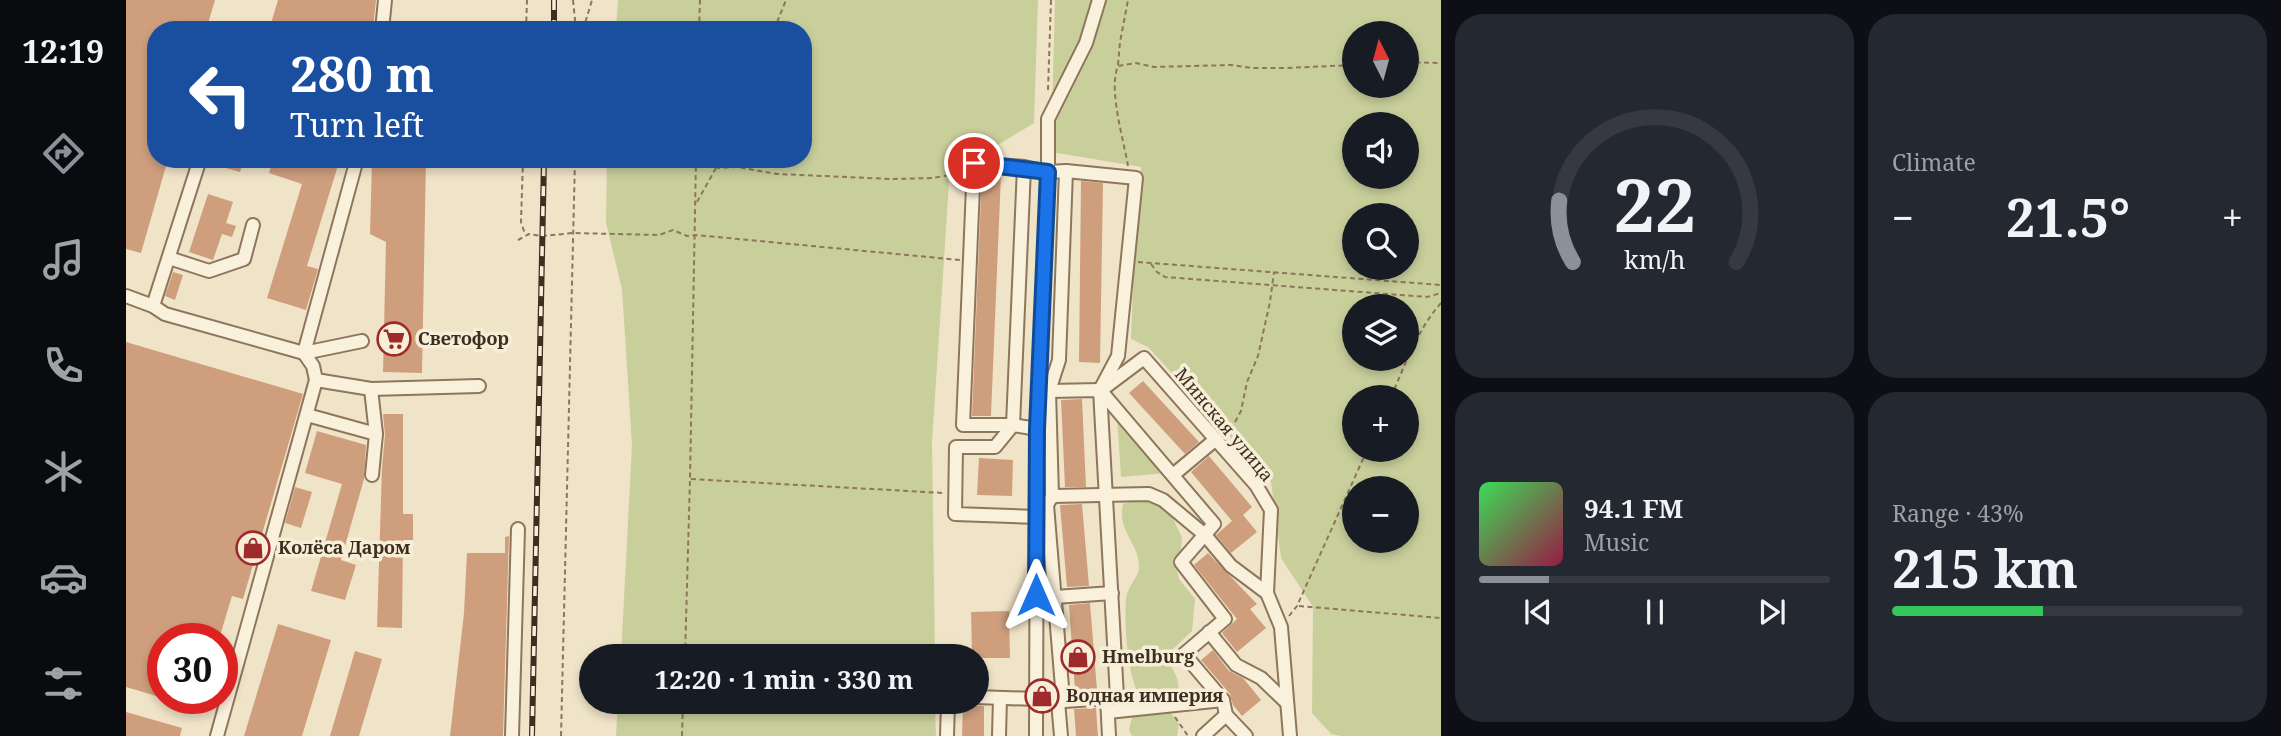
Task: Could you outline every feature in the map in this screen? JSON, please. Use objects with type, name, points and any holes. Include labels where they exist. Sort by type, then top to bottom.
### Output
[{"type":"street","points":[[383,21],[386,0]]},
{"type":"street","points":[[1036,736],[1037,429],[1048,119],[1086,43],[1099,0]]},
{"type":"street","points":[[989,698],[1058,701],[1117,697],[1100,390],[1118,356],[1136,178],[1066,171],[1048,172],[974,163],[963,425],[1013,425],[1037,429]]},
{"type":"street","points":[[1024,167],[1013,425],[995,447],[956,447],[955,514],[1037,517]]},
{"type":"street","points":[[153,306],[197,168]]},
{"type":"street","points":[[303,353],[354,168]]},
{"type":"street","points":[[1061,736],[1058,701],[1062,687],[1047,505],[1052,496],[1049,391],[1059,360],[1066,171]]},
{"type":"street","points":[[169,258],[209,271],[244,259],[253,226]]},
{"type":"street","points":[[126,296],[153,306],[165,314],[303,353],[362,341]]},
{"type":"street","points":[[217,736],[316,380],[313,366],[303,353]]},
{"type":"street","name":"Минская улица","points":[[1100,390],[1144,358],[1255,485],[1271,510],[1267,593],[1281,627],[1290,736]]},
{"type":"street","points":[[316,380],[371,390],[479,386]]},
{"type":"street","points":[[371,390],[376,434],[372,475]]},
{"type":"street","points":[[1049,391],[1100,390]]},
{"type":"street","points":[[1100,390],[1214,524],[1181,562],[1225,619],[1184,654],[1223,700],[1226,715],[1246,736]]},
{"type":"street","points":[[307,415],[376,434]]},
{"type":"street","points":[[1173,475],[1216,439]]},
{"type":"street","points":[[1052,496],[1149,494],[1163,499],[1205,535],[1231,566],[1267,593]]},
{"type":"street","points":[[512,736],[518,530]]},
{"type":"street","points":[[1055,597],[1112,593]]},
{"type":"street","points":[[1209,632],[1236,665],[1261,678],[1287,704]]},
{"type":"street","points":[[999,736],[1000,698]]},
{"type":"street","points":[[1107,698],[1110,736]]},
{"type":"street","points":[[1108,712],[1223,700]]},
{"type":"street","points":[[947,736],[948,714]]},
{"type":"street","points":[[1203,736],[1226,715]]},
{"type":"path","points":[[526,21],[527,0]]},
{"type":"path","points":[[573,0],[575,21]]},
{"type":"path","points":[[586,21],[593,0]]},
{"type":"path","points":[[699,21],[700,0]]},
{"type":"path","points":[[778,21],[786,0]]},
{"type":"path","points":[[1048,93],[1051,0]]},
{"type":"path","points":[[1128,0],[1120,42],[1116,90],[1130,178]]},
{"type":"path","points":[[1419,62],[1441,63]]},
{"type":"path","points":[[1118,66],[1136,63],[1154,67],[1342,65]]},
{"type":"path","points":[[523,168],[521,222],[525,234]]},
{"type":"path","points":[[561,736],[575,168]]},
{"type":"path","points":[[684,644],[696,168]]},
{"type":"path","points":[[696,203],[717,168]]},
{"type":"path","points":[[743,168],[777,174],[892,179],[932,178],[974,171]]},
{"type":"path","points":[[518,240],[525,234],[659,235],[673,230],[687,236],[970,261]]},
{"type":"path","points":[[1441,285],[1151,263],[1157,272],[1165,277],[1427,297],[1441,293]]},
{"type":"path","points":[[1216,439],[1227,437],[1241,411],[1247,382],[1258,356],[1274,272]]},
{"type":"path","points":[[1396,385],[1420,331],[1441,303]]},
{"type":"path","points":[[1281,627],[1297,606],[1362,462]]},
{"type":"path","points":[[690,479],[956,493]]},
{"type":"path","points":[[1297,606],[1441,618]]},
{"type":"path","points":[[1168,706],[1188,736]]},
{"type":"path","points":[[682,736],[683,714]]},
{"type":"green space","points":[[618,0],[1038,0],[1034,123],[980,156],[951,153],[932,442],[935,644],[622,644],[632,445],[622,289],[606,223],[607,168],[812,168],[812,21],[617,21]]},
{"type":"green space","points":[[1055,0],[1441,0],[1441,736],[1341,736],[1331,734],[1312,713],[1313,607],[1281,558],[1271,482],[1148,347],[1131,339],[1141,167],[1051,152]]},
{"type":"green space","points":[[1117,417],[1167,473],[1121,477]]},
{"type":"green space","points":[[1147,497],[1170,512],[1182,538],[1181,550],[1175,561],[1179,579],[1195,599],[1192,631],[1172,650],[1169,662],[1177,677],[1178,686],[1172,701],[1146,701],[1140,695],[1131,670],[1126,638],[1126,599],[1138,574],[1139,565],[1123,522],[1123,504]]},
{"type":"green space","points":[[1156,710],[1171,713],[1179,724],[1177,736],[1132,736],[1129,730],[1132,717]]},
{"type":"green space","points":[[617,714],[935,714],[936,736],[616,736]]},
{"type":"building","points":[[126,0],[215,0],[209,21],[147,21],[147,168],[165,168],[141,253],[126,249]]},
{"type":"building","points":[[278,0],[376,0],[374,21],[272,21]]},
{"type":"building","points":[[226,168],[241,168],[240,172]]},
{"type":"building","points":[[270,168],[337,168],[307,266],[318,269],[306,310],[267,298],[302,184],[269,173]]},
{"type":"building","points":[[372,168],[426,168],[422,373],[383,372],[386,242],[370,234]]},
{"type":"building","points":[[982,172],[1001,174],[991,416],[972,416]]},
{"type":"building","points":[[1081,181],[1103,183],[1100,363],[1079,362]]},
{"type":"building","points":[[208,194],[233,202],[226,223],[236,226],[232,237],[222,234],[213,260],[189,252]]},
{"type":"building","points":[[173,272],[183,275],[175,300],[165,296]]},
{"type":"building","points":[[126,342],[303,394],[243,599],[232,596],[224,623],[147,623],[147,693],[126,687]]},
{"type":"building","points":[[1143,381],[1199,442],[1185,454],[1129,393]]},
{"type":"building","points":[[1082,399],[1086,487],[1065,487],[1061,400]]},
{"type":"building","points":[[383,414],[403,414],[403,514],[413,514],[413,540],[403,540],[402,628],[377,627],[385,435]]},
{"type":"building","points":[[317,431],[366,445],[364,479],[341,560],[356,565],[345,600],[311,591],[342,484],[305,473]]},
{"type":"building","points":[[1209,456],[1252,507],[1243,515],[1257,532],[1231,553],[1216,535],[1232,521],[1191,472]]},
{"type":"building","points":[[979,458],[1013,460],[1012,496],[977,495]]},
{"type":"building","points":[[295,487],[312,492],[301,528],[285,523]]},
{"type":"building","points":[[1082,504],[1089,586],[1067,587],[1060,505]]},
{"type":"building","points":[[509,536],[503,736],[450,736],[464,613],[467,553],[505,553],[505,537]]},
{"type":"building","points":[[1208,553],[1257,604],[1250,609],[1266,628],[1237,652],[1222,633],[1237,619],[1194,565]]},
{"type":"building","points":[[1090,603],[1097,690],[1075,691],[1069,605]]},
{"type":"building","points":[[1009,611],[1010,658],[989,658],[989,644],[972,644],[971,612]]},
{"type":"building","points":[[278,624],[331,640],[302,736],[244,736]]},
{"type":"building","points":[[1213,650],[1229,671],[1243,678],[1261,700],[1242,716],[1233,705],[1230,694],[1201,660]]},
{"type":"building","points":[[355,651],[382,659],[359,736],[330,736]]},
{"type":"building","points":[[1096,708],[1098,736],[1076,736],[1074,709]]},
{"type":"building","points":[[126,712],[182,728],[180,736],[126,736]]},
{"type":"building","points":[[963,714],[984,714],[984,736],[962,736]]},
{"type":"railway","points":[[554,0],[554,21]]},
{"type":"railway","points":[[532,736],[544,168]]},
{"type":"place","name":"Светофор","points":[[394,339]]},
{"type":"place","name":"Колёса Даром","points":[[253,548]]},
{"type":"place","name":"Hmelburg","points":[[1078,657]]},
{"type":"place","name":"Водная империя","points":[[1042,696]]},
{"type":"route","points":[[974,163],[1048,172],[1037,429],[1036,595]]}]
